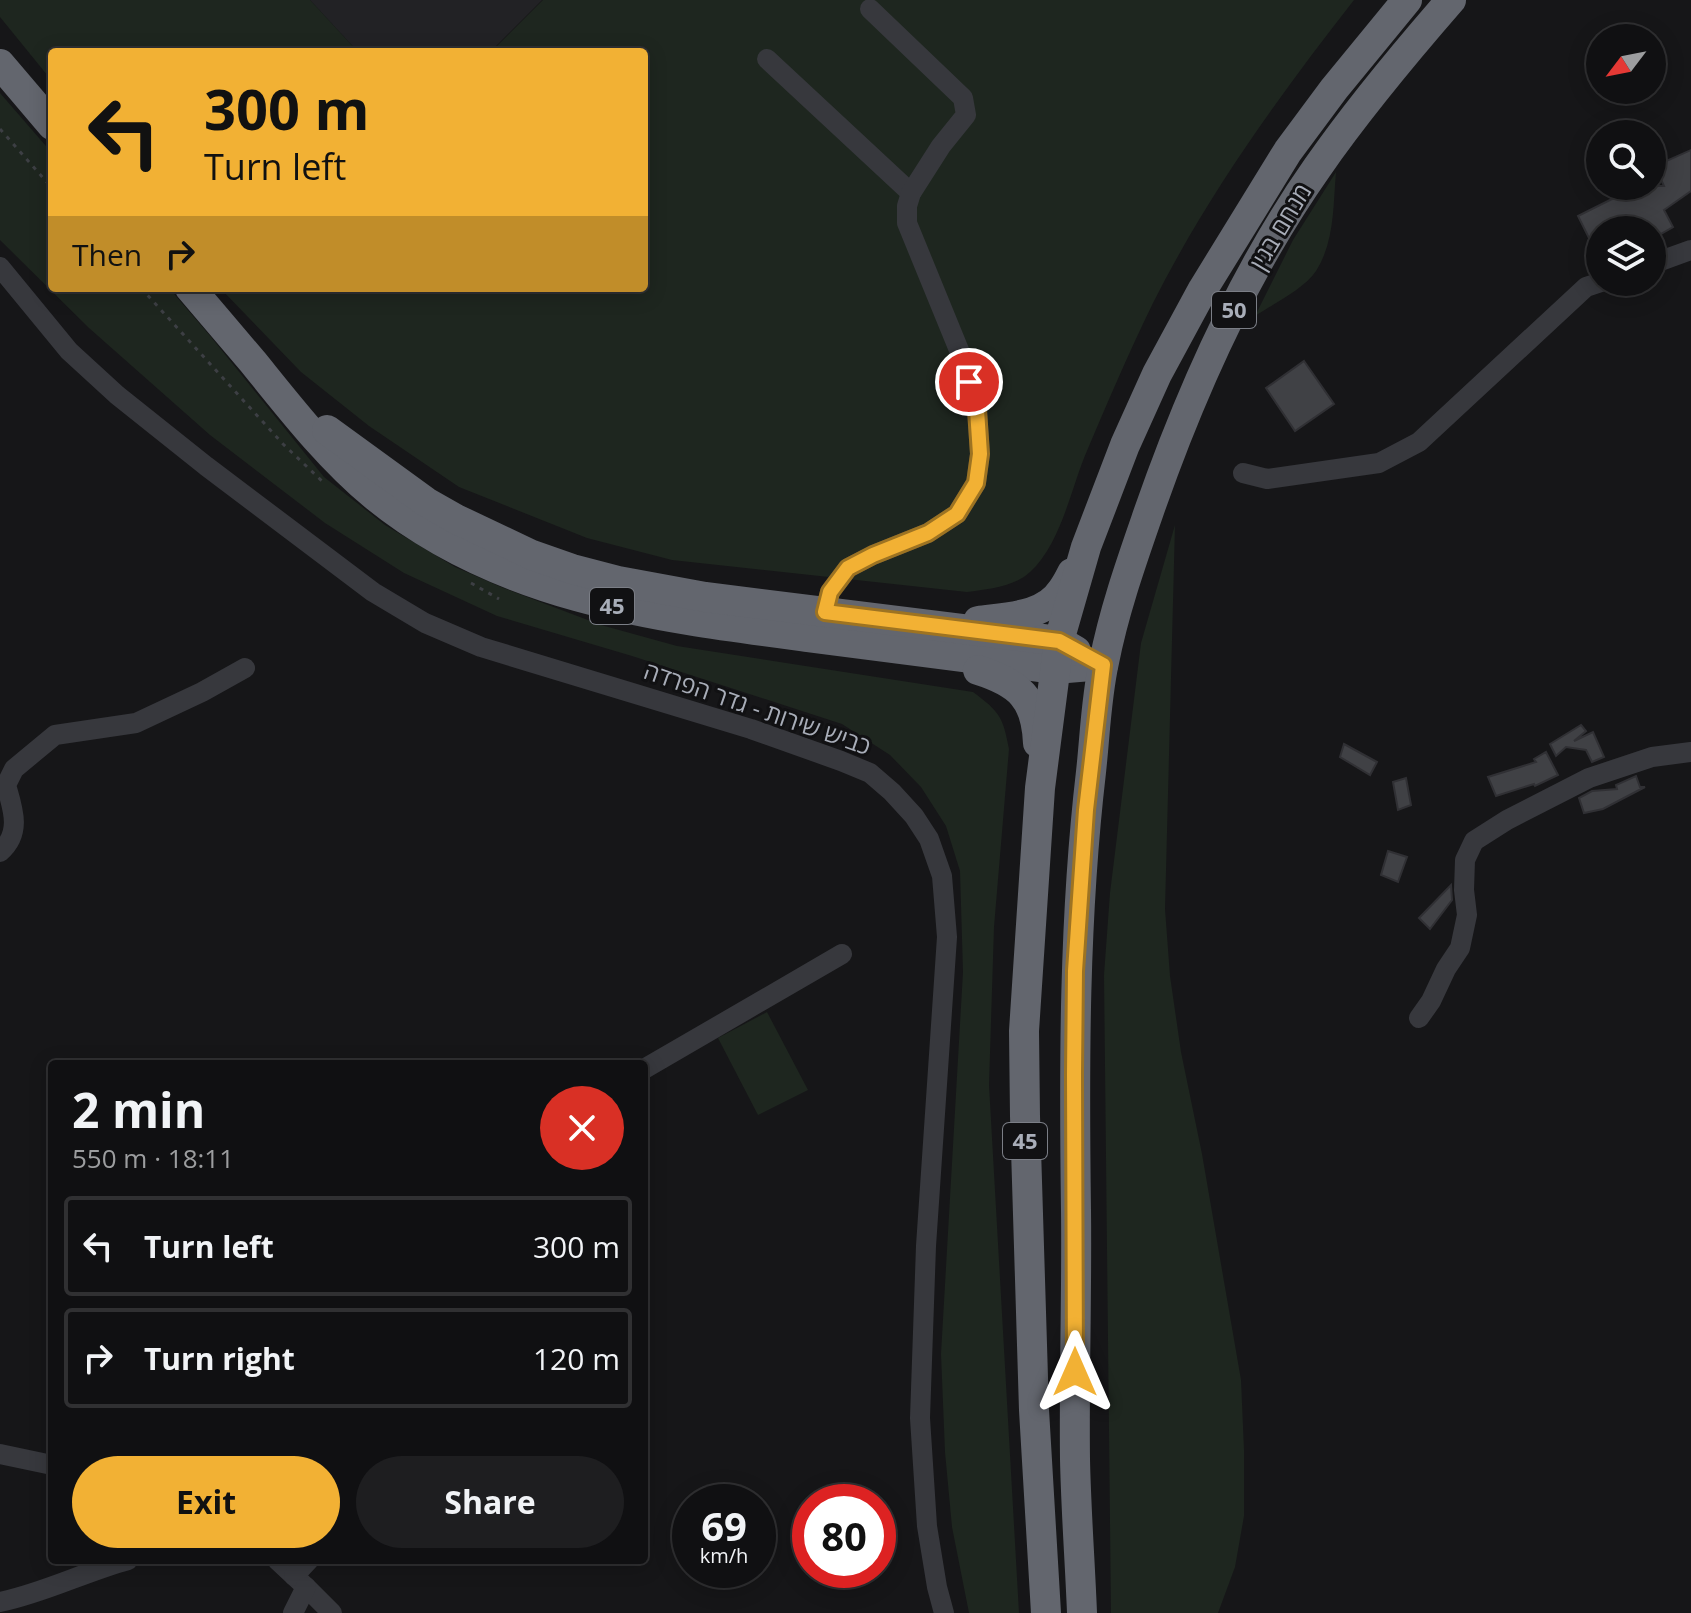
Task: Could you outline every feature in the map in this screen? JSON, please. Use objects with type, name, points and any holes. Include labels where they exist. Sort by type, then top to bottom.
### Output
[{"type":"highway","name":"מנחם בגין","points":[[1057,655],[1086,547],[1125,445],[1157,374],[1203,289],[1288,151],[1407,0]]},
{"type":"highway","name":"מנחם בגין","points":[[1103,665],[1121,590],[1169,455],[1196,387],[1238,302],[1269,243],[1316,170],[1360,110],[1451,0]]},
{"type":"highway","points":[[0,64],[48,120]]},
{"type":"highway","name":"45","points":[[193,292],[331,456],[412,524],[480,561],[565,594],[701,624],[919,652],[1057,655]]},
{"type":"highway","name":"45","points":[[252,361],[312,420],[426,502],[505,543],[572,569],[705,597],[936,626],[1103,665],[1086,810],[1075,971],[1075,1463],[1082,1613]]},
{"type":"highway","points":[[936,626],[1014,616],[1044,607],[1061,593],[1086,547]]},
{"type":"highway","points":[[919,652],[998,677],[1022,693],[1037,722],[1040,788]]},
{"type":"highway","name":"45","points":[[1046,1613],[1034,1410],[1024,1031],[1040,788],[1057,655]]},
{"type":"street","points":[[825,612],[830,592],[848,568],[928,533],[957,514],[976,483],[980,454],[977,410],[961,355],[907,223],[911,193],[941,146],[966,115],[963,98],[870,9]]},
{"type":"street","points":[[767,59],[911,193]]},
{"type":"street","points":[[1666,259],[1691,250]]},
{"type":"street","name":"כביש שירות - גדר הפרדה","points":[[0,267],[69,351],[117,395],[373,592],[425,623],[481,647],[751,729],[870,773],[914,816],[929,839],[942,876],[947,937],[926,1246],[920,1418],[927,1526],[944,1613]]},
{"type":"street","points":[[1243,473],[1267,479],[1379,463],[1419,442],[1586,291]]},
{"type":"street","points":[[0,852],[9,844],[15,816],[6,785],[14,769],[55,735],[136,723],[245,668]]},
{"type":"street","points":[[1419,1018],[1460,948],[1467,915],[1465,860],[1474,841],[1507,820],[1589,778],[1652,757],[1691,752]]},
{"type":"street","points":[[648,1067],[842,954]]},
{"type":"street","points":[[0,1454],[48,1464]]},
{"type":"street","points":[[0,1602],[29,1596],[114,1564]]},
{"type":"street","points":[[281,1564],[332,1613]]},
{"type":"street","points":[[293,1613],[307,1564]]},
{"type":"path","points":[[0,129],[48,183]]},
{"type":"shaded area","points":[[0,0],[310,0],[354,48],[48,48],[48,76],[0,17]]},
{"type":"shaded area","points":[[310,0],[542,0],[494,48],[354,48]]},
{"type":"shaded area","points":[[543,0],[1354,0],[1246,147],[1174,263],[1117,380],[1049,548],[1024,577],[1000,586],[967,592],[672,560],[587,538],[459,487],[369,426],[301,372],[224,292],[648,292],[648,48],[495,48]]},
{"type":"shaded area","points":[[0,93],[48,148],[48,287],[0,240]]},
{"type":"shaded area","points":[[1336,172],[1330,235],[1316,271],[1296,290],[1255,316],[1293,240]]},
{"type":"shaded area","points":[[53,292],[172,292],[324,477],[385,525],[455,567],[501,587],[601,625],[677,646],[973,692],[999,716],[1009,749],[994,927],[989,1085],[1019,1613],[969,1613],[952,1527],[941,1354],[963,972],[960,871],[946,826],[921,787],[890,755],[842,724],[497,616],[404,573],[325,523],[210,435]]},
{"type":"shaded area","points":[[1175,525],[1165,909],[1170,976],[1181,1052],[1241,1380],[1244,1516],[1235,1567],[1218,1613],[1111,1613],[1104,975],[1110,893],[1141,643]]},
{"type":"shaded area","points":[[767,1012],[808,1090],[758,1115],[718,1038]]},
{"type":"building","points":[[1691,150],[1691,191],[1664,210],[1673,227],[1666,231],[1666,216],[1586,216],[1586,232],[1578,216],[1610,200],[1666,200],[1666,161]]},
{"type":"building","points":[[1304,361],[1334,404],[1295,431],[1266,388]]},
{"type":"building","points":[[1581,725],[1586,731],[1574,741],[1593,732],[1604,757],[1592,762],[1586,750],[1566,747],[1556,756],[1550,744]]},
{"type":"building","points":[[1344,744],[1377,762],[1370,775],[1340,757]]},
{"type":"building","points":[[1546,752],[1558,775],[1535,786],[1496,796],[1488,777],[1536,762],[1534,759]]},
{"type":"building","points":[[1636,776],[1640,787],[1645,787],[1603,809],[1584,813],[1579,798],[1592,791],[1617,789],[1616,785]]},
{"type":"building","points":[[1406,778],[1411,805],[1398,810],[1393,782]]},
{"type":"building","points":[[1388,851],[1407,857],[1398,882],[1381,875]]},
{"type":"building","points":[[1451,885],[1452,900],[1430,929],[1419,918]]},
{"type":"route","points":[[969,382],[977,410],[980,454],[976,483],[957,514],[928,533],[848,568],[830,592],[825,612],[1059,641],[1103,665],[1086,810],[1075,971],[1075,1372]]}]
